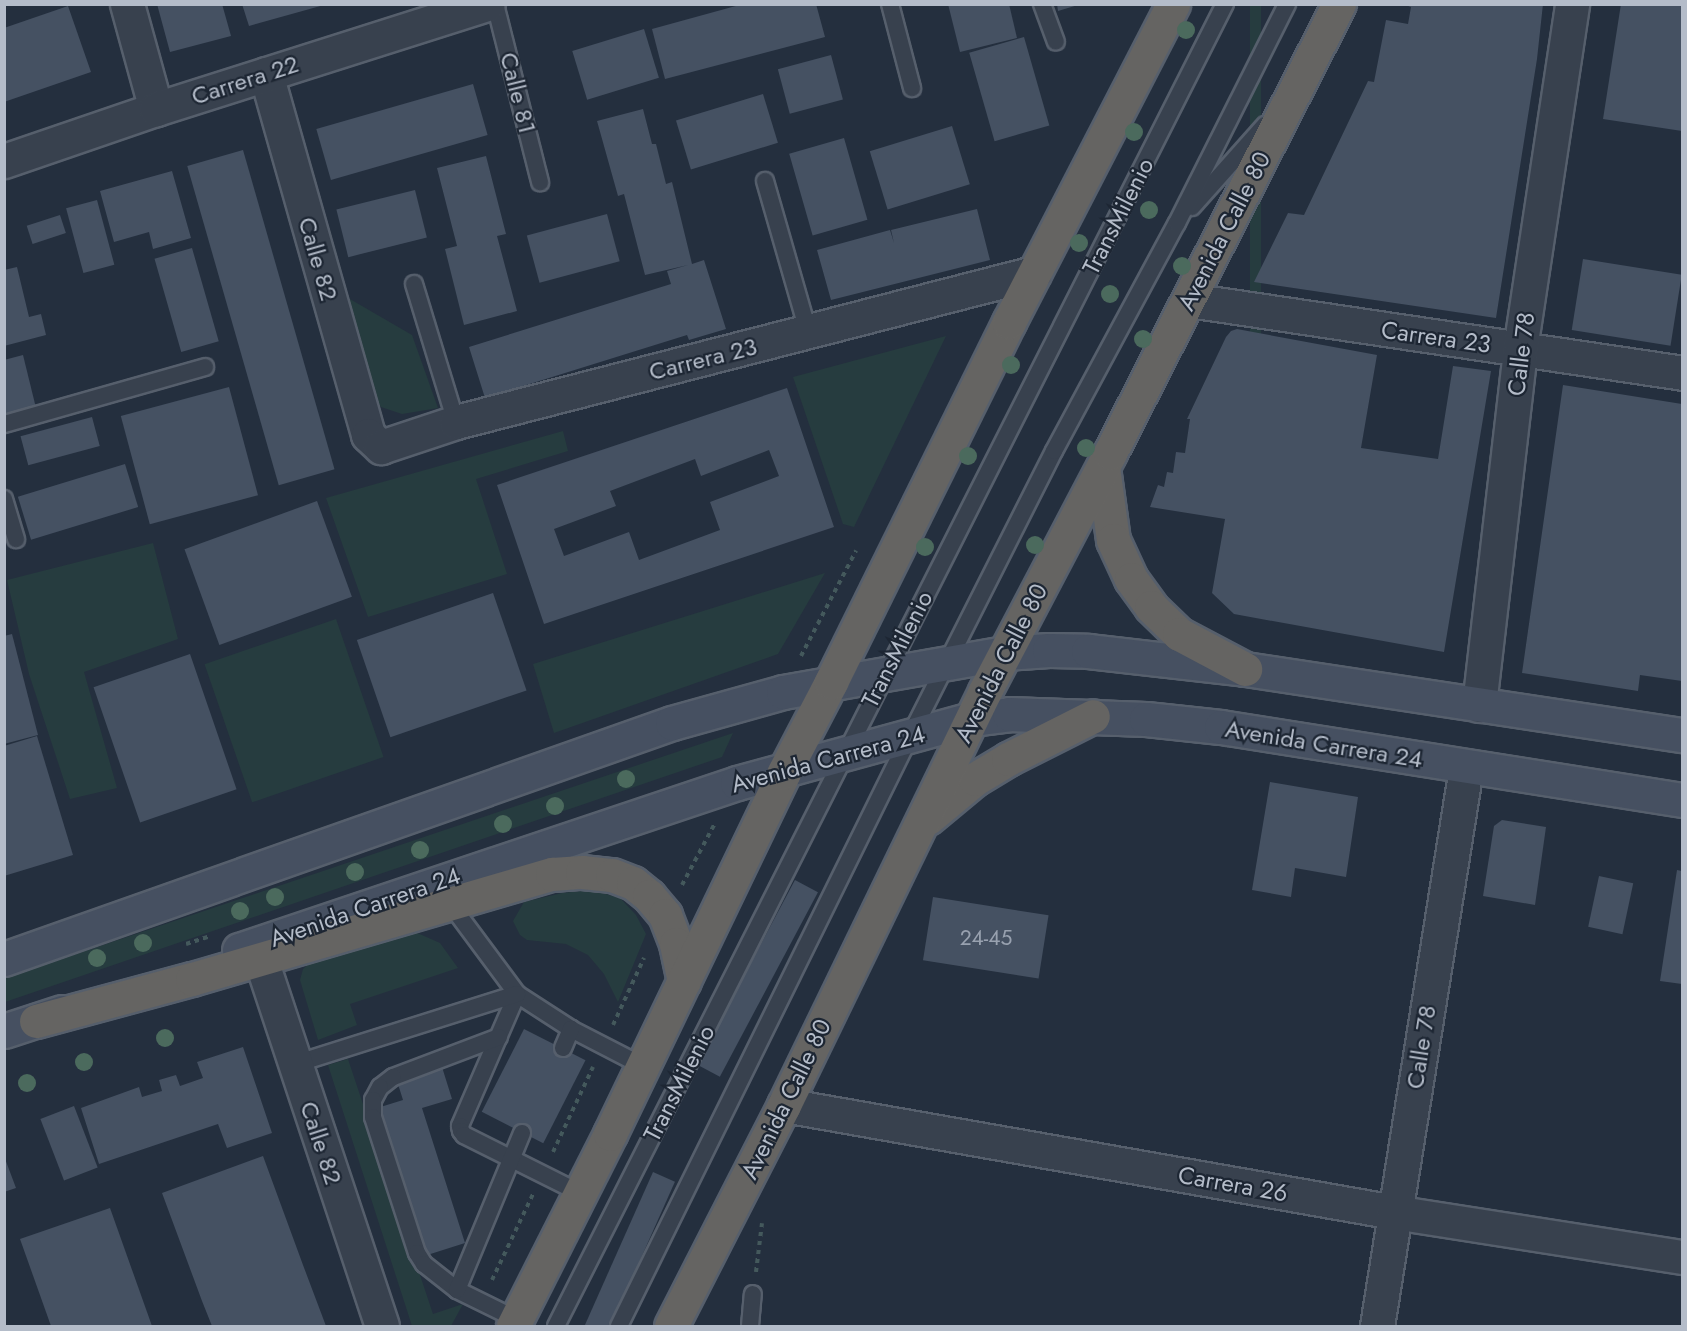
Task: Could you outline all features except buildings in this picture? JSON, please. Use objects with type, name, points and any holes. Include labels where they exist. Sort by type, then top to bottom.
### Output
[{"type":"highway","points":[[515,1323],[643,1066],[784,771],[831,682],[1034,273],[1173,4]]},
{"type":"highway","name":"Avenida Calle 80","points":[[671,1326],[784,1106],[971,720],[1189,300],[1339,4]]},
{"type":"highway","points":[[1103,467],[1113,540],[1131,579],[1151,607],[1179,634],[1245,669]]},
{"type":"highway","points":[[920,825],[975,779],[1008,759],[1093,716]]},
{"type":"highway","points":[[36,1021],[261,960],[552,874],[582,872],[612,875],[633,884],[649,896],[665,915],[676,944],[684,981]]},
{"type":"main road","points":[[4,959],[672,723],[783,692],[949,661],[1005,653],[1049,650],[1088,651],[1245,669],[1683,735]]},
{"type":"main road","name":"Avenida Carrera 24","points":[[4,1031],[396,896],[736,783],[971,720],[1009,714],[1093,716],[1221,727],[1466,768],[1683,800]]},
{"type":"street","points":[[127,4],[156,109]]},
{"type":"street","name":"Carrera 22","points":[[4,161],[156,109],[488,4]]},
{"type":"street","name":"Calle 78","points":[[1479,705],[1520,349],[1572,4]]},
{"type":"street","name":"Calle 82","points":[[266,74],[368,435],[374,443]]},
{"type":"street","name":"Carrera 23","points":[[374,443],[381,447],[390,446],[456,422],[1034,273]]},
{"type":"street","name":"Carrera 23","points":[[1189,300],[1683,373]]},
{"type":"street","name":"Calle 78","points":[[1377,1326],[1466,768]]},
{"type":"street","name":"Calle 82","points":[[261,960],[382,1326]]},
{"type":"street","name":"Carrera 26","points":[[784,1106],[1394,1212],[1683,1257]]},
{"type":"lane","name":"Calle 81","points":[[495,4],[540,182]]},
{"type":"lane","points":[[890,4],[912,88]]},
{"type":"lane","points":[[1042,4],[1056,42]]},
{"type":"lane","name":"TransMilenio","points":[[556,1326],[1225,4]]},
{"type":"lane","points":[[619,1326],[910,736],[1054,451],[1177,223],[1287,4]]},
{"type":"lane","points":[[1177,223],[1295,91]]},
{"type":"lane","points":[[765,181],[808,332]]},
{"type":"lane","points":[[414,284],[456,422]]},
{"type":"lane","points":[[4,424],[205,367]]},
{"type":"lane","points":[[4,499],[16,539]]},
{"type":"lane","points":[[451,905],[517,994],[571,1029],[643,1066]]},
{"type":"lane","points":[[517,994],[460,1126],[461,1131],[464,1135],[580,1193]]},
{"type":"lane","points":[[295,1064],[517,994]]},
{"type":"lane","points":[[562,1048],[571,1029]]},
{"type":"lane","points":[[499,1037],[393,1077],[380,1087],[373,1100],[373,1117],[417,1253],[432,1272],[457,1290],[515,1323]]},
{"type":"lane","points":[[457,1290],[510,1157],[522,1133]]},
{"type":"lane","points":[[750,1326],[753,1294]]},
{"type":"path","points":[[753,1294],[762,1218]]},
{"type":"green space","points":[[1250,5],[1261,5],[1261,596],[1250,596]]},
{"type":"green space","points":[[343,295],[412,335],[438,408],[402,414],[381,407],[368,390]]},
{"type":"green space","points":[[946,336],[854,527],[843,524],[793,377]]},
{"type":"green space","points":[[563,431],[568,451],[476,479],[507,574],[368,617],[326,498]]},
{"type":"green space","points":[[153,543],[178,639],[84,672],[117,788],[70,799],[29,674],[7,580]]},
{"type":"green space","points":[[825,573],[778,654],[554,733],[533,664]]},
{"type":"green space","points":[[336,619],[384,757],[252,802],[205,664]]},
{"type":"green space","points":[[733,733],[722,757],[5,1002],[5,978]]},
{"type":"green space","points":[[592,890],[620,898],[636,915],[646,934],[618,1002],[604,974],[588,955],[566,944],[527,940],[520,935],[513,921],[524,902],[562,893]]},
{"type":"green space","points":[[415,932],[440,943],[458,968],[350,1004],[357,1025],[318,1040],[300,980],[303,969],[313,960]]},
{"type":"green space","points":[[348,1059],[433,1314],[463,1304],[451,1326],[412,1326],[328,1065]]}]
